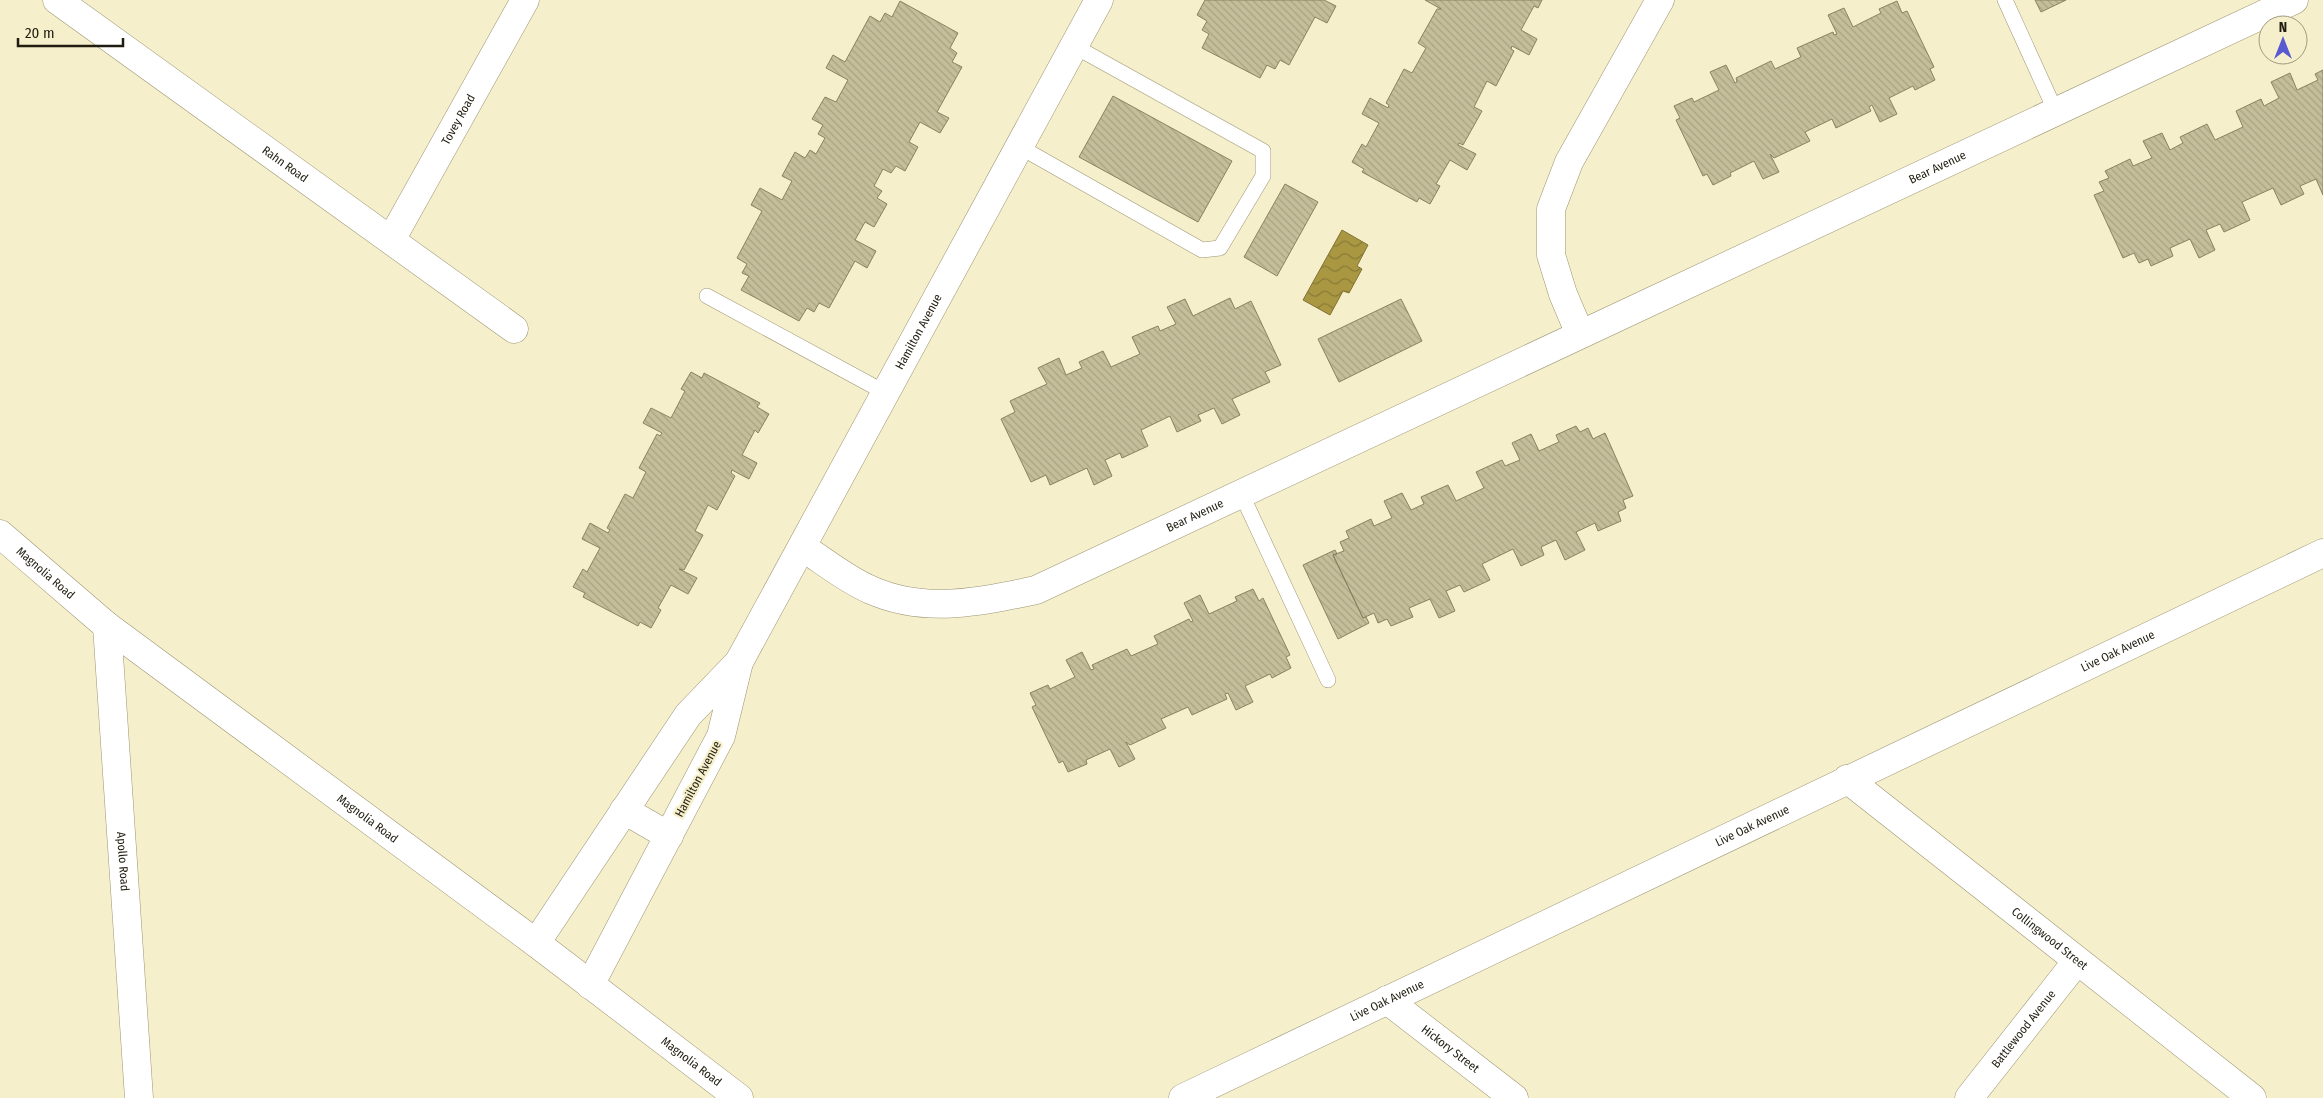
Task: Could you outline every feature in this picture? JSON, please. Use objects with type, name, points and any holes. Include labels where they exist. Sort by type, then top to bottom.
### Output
[{"type":"street","name":"Rahn Road","points":[[57,0],[514,329]]},
{"type":"street","name":"Tovey Road","points":[[390,240],[524,0]]},
{"type":"street","name":"Hamilton Avenue","points":[[590,985],[721,736],[739,662],[1100,0]]},
{"type":"street","points":[[1580,334],[1563,294],[1551,255],[1551,210],[1570,162],[1660,0]]},
{"type":"street","name":"Bear Avenue","points":[[802,547],[870,590],[903,600],[936,606],[982,601],[1036,590],[2294,0]]},
{"type":"street","name":"Magnolia Road","points":[[0,534],[107,626],[536,943],[739,1098]]},
{"type":"street","name":"Live Oak Avenue","points":[[1183,1098],[2323,552]]},
{"type":"street","name":"Apollo Road","points":[[107,626],[139,1098]]},
{"type":"street","name":"Hamilton Avenue","points":[[536,943],[688,715],[739,662]]},
{"type":"street","name":"Collingwood Street","points":[[1846,779],[2252,1098]]},
{"type":"street","points":[[624,810],[669,836]]},
{"type":"street","name":"Battlewood Avenue","points":[[1969,1098],[2077,961]]},
{"type":"street","name":"Hickory Street","points":[[1387,1000],[1514,1098]]},
{"type":"lane","points":[[2005,0],[2056,112]]},
{"type":"lane","points":[[1020,147],[1202,250],[1220,248],[1263,176],[1263,151],[1074,46]]},
{"type":"lane","points":[[707,296],[886,393]]},
{"type":"lane","points":[[1241,493],[1328,680]]},
{"type":"water","points":[[1342,230],[1368,245],[1357,266],[1362,269],[1349,293],[1343,291],[1330,315],[1303,300]]},
{"type":"building","points":[[1205,0],[1324,0],[1336,6],[1327,23],[1315,17],[1289,65],[1280,60],[1275,69],[1267,65],[1260,78],[1202,48],[1209,34],[1202,30],[1207,21],[1197,15]]},
{"type":"building","points":[[1425,0],[1542,0],[1538,8],[1534,6],[1521,30],[1537,39],[1529,55],[1512,46],[1511,49],[1514,51],[1496,86],[1487,81],[1474,107],[1482,111],[1463,145],[1459,143],[1458,145],[1476,154],[1467,170],[1450,160],[1436,184],[1440,186],[1430,204],[1419,198],[1417,202],[1362,172],[1364,169],[1352,162],[1362,144],[1366,147],[1379,123],[1362,114],[1370,98],[1388,108],[1389,105],[1386,103],[1404,69],[1412,73],[1426,48],[1418,43],[1437,9],[1441,9]]},
{"type":"building","points":[[2035,0],[2066,0],[2041,12]]},
{"type":"building","points":[[900,1],[958,33],[950,48],[957,53],[952,62],[962,67],[937,112],[949,118],[940,133],[920,122],[909,142],[918,147],[905,171],[896,166],[891,173],[883,169],[874,186],[882,191],[877,198],[887,204],[874,227],[865,222],[855,240],[876,251],[867,268],[855,261],[829,308],[819,303],[814,312],[807,308],[799,321],[741,290],[749,276],[742,273],[747,264],[737,258],[762,211],[751,205],[760,188],[782,200],[792,181],[782,176],[795,152],[805,158],[810,150],[816,154],[825,138],[818,134],[823,125],[812,119],[825,97],[836,102],[848,80],[826,68],[833,55],[845,62],[870,16],[880,22],[885,13],[892,17]]},
{"type":"building","points":[[1897,1],[1902,13],[1907,11],[1934,67],[1930,69],[1935,80],[1915,90],[1913,86],[1889,98],[1897,114],[1880,122],[1872,105],[1869,107],[1871,111],[1836,128],[1832,119],[1805,132],[1810,141],[1774,158],[1770,154],[1779,172],[1763,179],[1754,161],[1730,173],[1731,176],[1713,185],[1707,174],[1703,176],[1676,120],[1680,118],[1674,106],[1692,98],[1694,102],[1719,90],[1710,72],[1726,65],[1735,83],[1737,82],[1736,78],[1771,61],[1775,69],[1801,57],[1797,48],[1833,32],[1834,35],[1837,34],[1828,15],[1844,8],[1853,27],[1881,13],[1879,9]]},
{"type":"building","points":[[2323,70],[2323,195],[2316,179],[2300,186],[2304,194],[2281,205],[2273,188],[2242,202],[2250,220],[2224,232],[2220,224],[2206,230],[2215,250],[2199,258],[2190,239],[2170,248],[2173,256],[2151,266],[2148,259],[2139,263],[2134,253],[2123,258],[2094,195],[2104,191],[2099,182],[2109,178],[2105,171],[2130,159],[2133,166],[2152,158],[2143,141],[2162,133],[2170,150],[2183,143],[2180,137],[2207,124],[2215,140],[2243,127],[2236,111],[2261,99],[2264,106],[2279,98],[2271,82],[2290,73],[2297,90],[2318,80],[2315,74]]},
{"type":"building","points":[[1113,96],[1232,161],[1198,222],[1079,157]]},
{"type":"building","points":[[1285,184],[1318,202],[1277,276],[1244,257]]},
{"type":"building","points":[[1230,298],[1235,309],[1251,301],[1281,365],[1265,372],[1270,382],[1232,399],[1240,415],[1222,424],[1214,408],[1198,415],[1201,421],[1177,432],[1170,416],[1141,430],[1148,446],[1122,458],[1120,453],[1105,460],[1112,476],[1094,485],[1087,468],[1050,485],[1046,475],[1031,482],[1001,419],[1015,412],[1010,401],[1047,384],[1038,368],[1059,358],[1066,375],[1082,368],[1079,362],[1103,351],[1111,367],[1140,354],[1132,337],[1158,326],[1160,331],[1176,324],[1167,307],[1185,299],[1193,316]]},
{"type":"building","points":[[1401,299],[1422,341],[1339,382],[1318,339]]},
{"type":"building","points":[[691,372],[702,378],[704,373],[760,403],[757,407],[769,414],[758,433],[755,430],[742,455],[757,463],[749,479],[732,470],[731,473],[735,476],[717,510],[708,505],[695,531],[703,535],[684,570],[679,569],[697,578],[688,594],[671,585],[658,608],[661,610],[651,628],[640,622],[638,626],[583,597],[585,593],[573,587],[583,569],[587,572],[600,548],[582,539],[590,523],[608,533],[610,530],[607,528],[625,494],[633,498],[646,472],[639,468],[657,434],[660,436],[662,433],[643,423],[651,408],[671,418],[685,391],[681,389]]},
{"type":"building","points":[[1576,426],[1580,432],[1588,428],[1593,439],[1605,433],[1633,496],[1623,500],[1626,508],[1618,512],[1621,521],[1598,531],[1595,523],[1576,532],[1585,550],[1565,560],[1556,540],[1541,547],[1544,555],[1521,566],[1513,549],[1482,564],[1490,580],[1464,592],[1460,585],[1446,591],[1455,611],[1439,618],[1430,599],[1409,608],[1413,617],[1391,626],[1387,619],[1378,623],[1374,613],[1363,618],[1333,555],[1344,551],[1340,542],[1349,538],[1346,531],[1371,519],[1374,526],[1392,518],[1384,501],[1402,493],[1411,510],[1424,504],[1421,497],[1448,485],[1456,501],[1484,488],[1476,472],[1502,460],[1505,466],[1520,460],[1512,443],[1531,434],[1539,451],[1559,442],[1556,435]]},
{"type":"building","points":[[1335,550],[1337,554],[1333,555],[1363,618],[1366,617],[1369,623],[1338,639],[1303,565]]},
{"type":"building","points":[[1253,589],[1259,601],[1263,598],[1290,655],[1286,657],[1291,668],[1272,678],[1270,674],[1245,686],[1253,702],[1236,710],[1228,693],[1225,694],[1227,699],[1192,715],[1188,707],[1161,719],[1166,728],[1130,745],[1126,742],[1135,759],[1119,767],[1110,749],[1086,760],[1087,764],[1068,772],[1063,761],[1059,763],[1032,707],[1036,705],[1030,693],[1048,685],[1050,689],[1075,677],[1066,660],[1082,652],[1091,670],[1094,669],[1092,665],[1127,649],[1131,656],[1158,644],[1154,636],[1189,619],[1191,622],[1193,621],[1184,603],[1200,595],[1209,614],[1237,601],[1235,597]]}]
